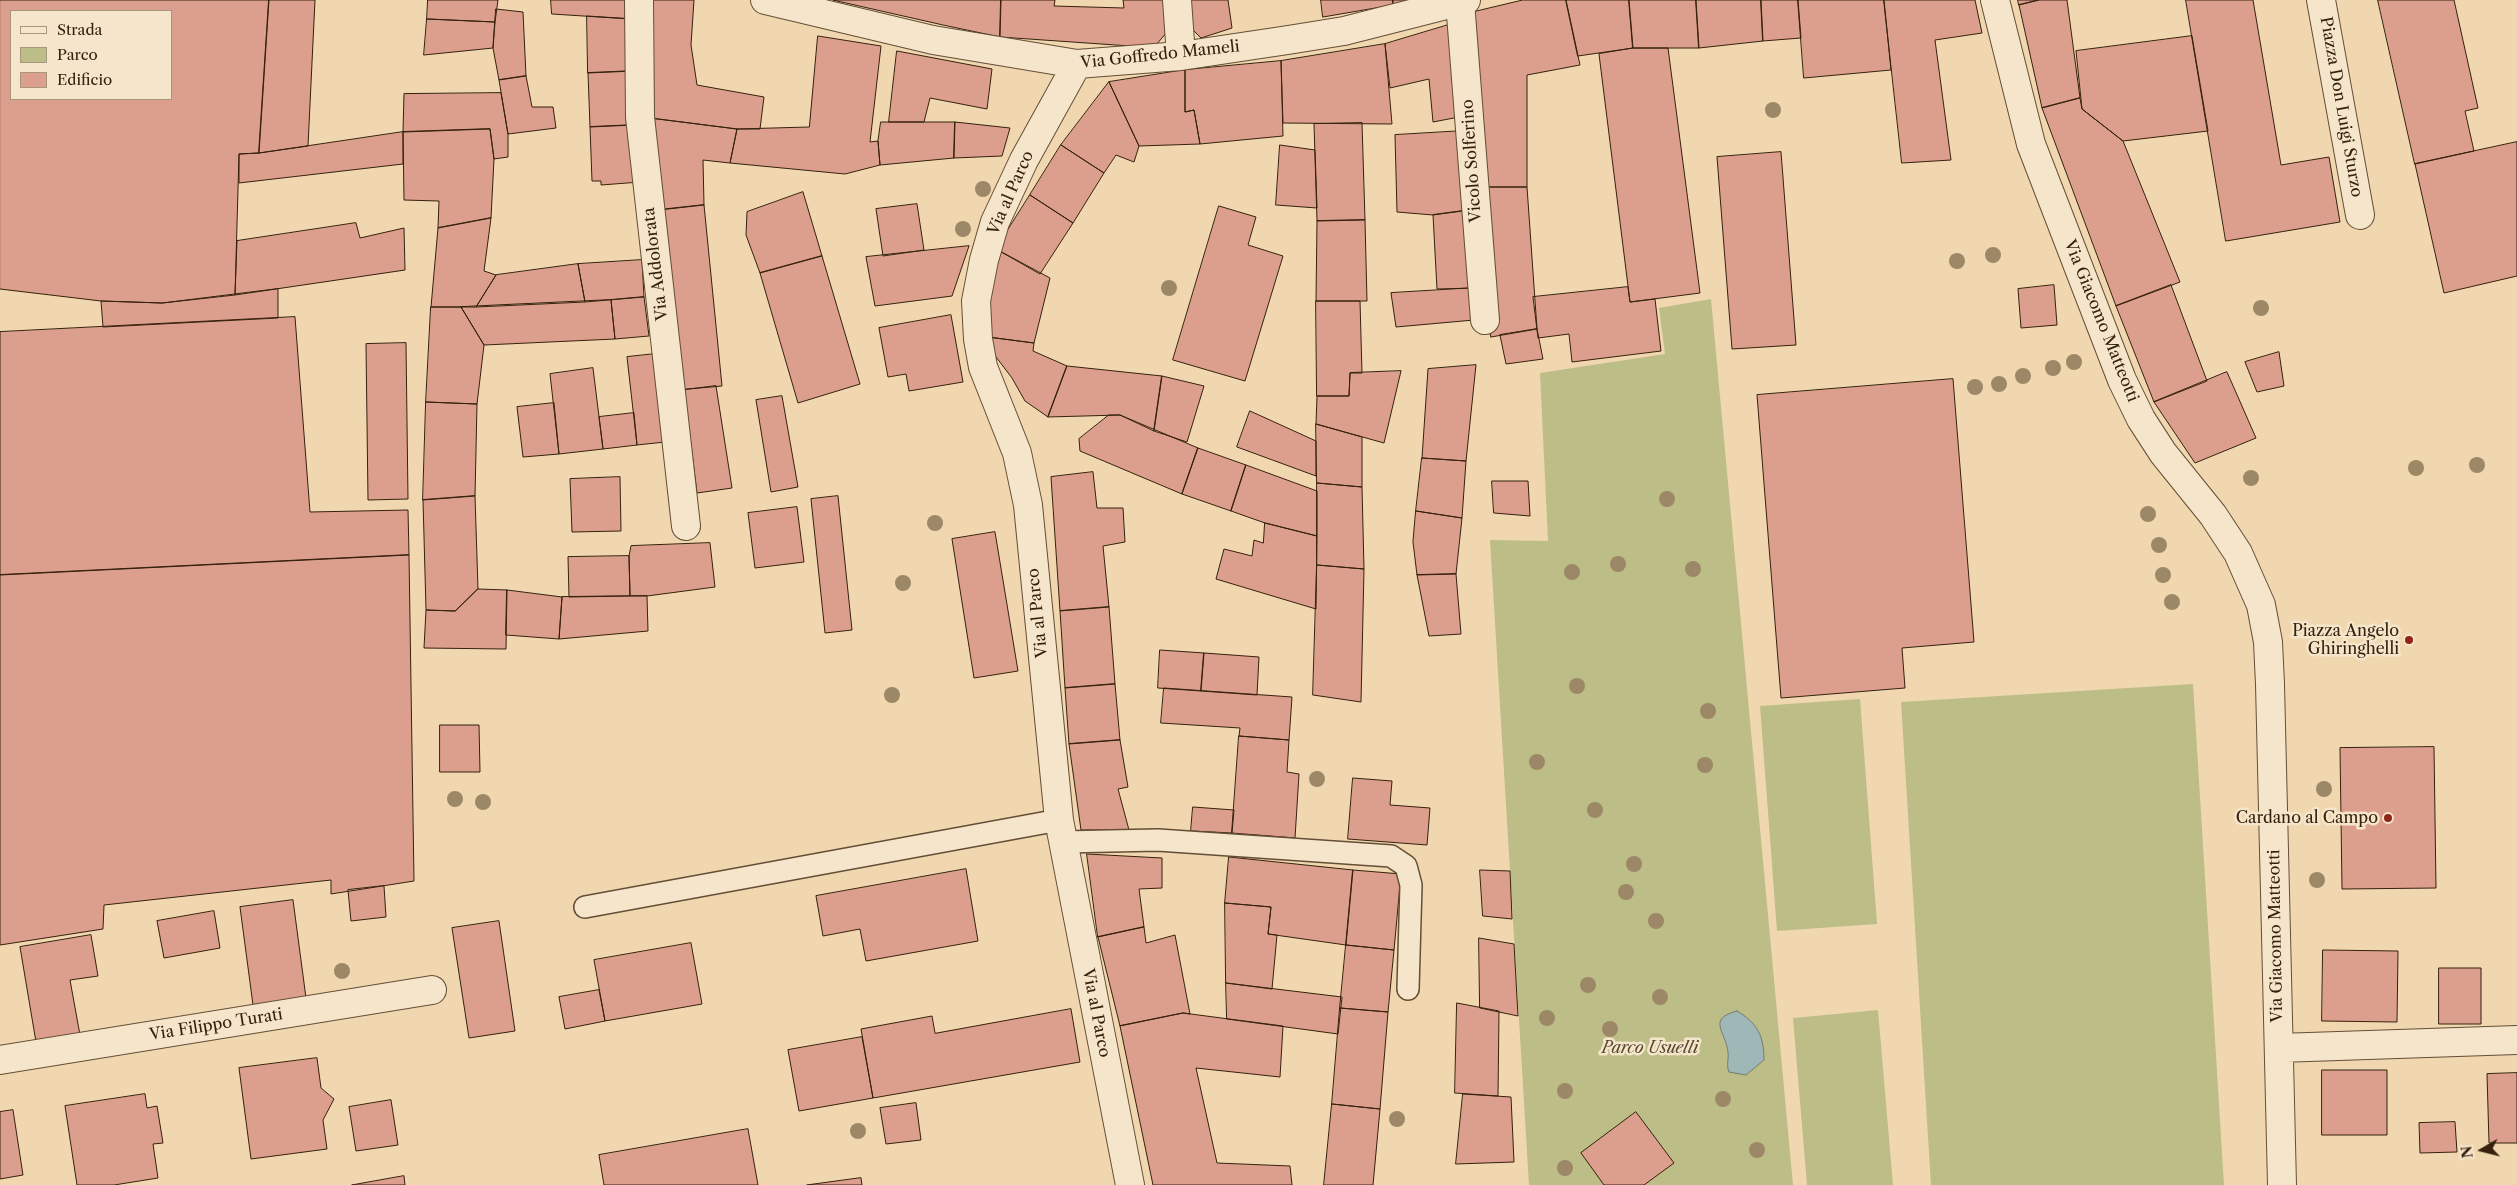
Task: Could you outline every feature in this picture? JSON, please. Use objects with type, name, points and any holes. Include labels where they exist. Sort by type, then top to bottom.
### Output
[{"type":"street","name":"Via Addolorata","points":[[639,0],[640,117],[686,526]]},
{"type":"street","name":"Via Goffredo Mameli","points":[[765,0],[933,40],[1078,64],[1181,56],[1344,31],[1463,1]]},
{"type":"street","points":[[1177,0],[1181,56]]},
{"type":"street","name":"Via Giacomo Matteotti","points":[[1995,0],[2031,144],[2122,380],[2141,419],[2163,453],[2213,515],[2238,553],[2261,605],[2268,642],[2269,667],[2282,1185]]},
{"type":"street","name":"Piazza Don Luigi Sturzo","points":[[2321,0],[2360,215]]},
{"type":"street","name":"Vicolo Solferino","points":[[1463,1],[1484,320]]},
{"type":"street","name":"Via al Parco","points":[[1078,64],[1024,160],[995,222],[984,260],[976,301],[978,339],[983,367],[1017,453],[1028,505],[1061,831],[1130,1185]]},
{"type":"street","name":"Via Filippo Turati","points":[[0,1060],[432,990]]},
{"type":"street","points":[[2279,1048],[2517,1040]]},
{"type":"lane","points":[[585,907],[1061,831],[1158,840],[1391,856],[1406,866],[1411,885],[1408,989]]},
{"type":"green space","name":"Parco Usuelli","points":[[1711,299],[1793,1185],[1529,1185],[1490,540],[1548,541],[1540,373],[1665,354],[1659,308]]},
{"type":"green space","points":[[2193,684],[2224,1185],[1931,1185],[1901,702]]},
{"type":"green space","points":[[1860,699],[1877,924],[1777,931],[1760,706]]},
{"type":"green space","points":[[1878,1010],[1893,1185],[1807,1185],[1793,1018]]},
{"type":"water","points":[[1737,1011],[1755,1026],[1763,1044],[1764,1060],[1746,1075],[1729,1072],[1727,1045],[1720,1027],[1722,1018]]},
{"type":"building","points":[[0,0],[269,0],[259,153],[239,154],[235,295],[162,303],[101,301],[0,289]]},
{"type":"building","points":[[269,0],[315,0],[308,146],[259,153]]},
{"type":"building","points":[[428,0],[498,0],[495,22],[427,19]]},
{"type":"building","points":[[551,0],[630,0],[630,19],[552,14]]},
{"type":"building","points":[[649,0],[694,0],[691,45],[697,85],[764,97],[760,129],[737,129],[650,118]]},
{"type":"building","points":[[833,0],[1001,0],[1000,37],[943,25]]},
{"type":"building","points":[[1001,0],[1055,0],[1054,6],[1124,8],[1123,0],[1165,0],[1167,32],[1156,45],[1130,46],[1000,37]]},
{"type":"building","points":[[1184,0],[1228,0],[1232,28],[1201,38],[1185,22]]},
{"type":"building","points":[[1321,0],[1393,0],[1393,5],[1323,17]]},
{"type":"building","points":[[1393,0],[1417,0],[1393,5]]},
{"type":"building","points":[[1523,0],[1566,0],[1580,65],[1527,75],[1527,187],[1482,187],[1474,12]]},
{"type":"building","points":[[1566,0],[1629,0],[1633,48],[1578,56]]},
{"type":"building","points":[[1629,0],[1696,0],[1699,48],[1633,48]]},
{"type":"building","points":[[1696,0],[1761,0],[1763,41],[1699,48]]},
{"type":"building","points":[[1761,0],[1798,0],[1801,38],[1763,41]]},
{"type":"building","points":[[1798,0],[1884,0],[1891,70],[1804,78]]},
{"type":"building","points":[[1884,0],[1975,0],[1982,33],[1935,40],[1951,160],[1902,163]]},
{"type":"building","points":[[2018,0],[2039,0],[2019,5]]},
{"type":"building","points":[[2039,0],[2067,0],[2080,98],[2042,108],[2019,5]]},
{"type":"building","points":[[2186,0],[2253,0],[2281,165],[2329,157],[2340,222],[2226,241]]},
{"type":"building","points":[[2378,0],[2454,0],[2478,108],[2465,111],[2474,151],[2415,164]]},
{"type":"building","points":[[496,9],[523,12],[526,76],[499,80],[493,48]]},
{"type":"building","points":[[587,16],[635,19],[634,71],[588,73]]},
{"type":"building","points":[[427,19],[495,22],[493,48],[424,55]]},
{"type":"building","points":[[1455,23],[1459,117],[1433,122],[1429,79],[1390,88],[1385,44]]},
{"type":"building","points":[[818,36],[881,46],[870,142],[878,141],[880,165],[845,174],[730,163],[737,129],[809,127]]},
{"type":"building","points":[[2192,36],[2208,131],[2123,141],[2082,109],[2076,51]]},
{"type":"building","points":[[1385,44],[1392,124],[1283,123],[1281,61]]},
{"type":"building","points":[[1633,48],[1668,48],[1700,293],[1630,302],[1599,54]]},
{"type":"building","points":[[897,51],[992,69],[987,109],[930,98],[924,122],[889,122]]},
{"type":"building","points":[[1281,61],[1283,136],[1200,144],[1194,110],[1185,112],[1185,70]]},
{"type":"building","points":[[1185,70],[1185,112],[1194,110],[1200,144],[1139,146],[1109,82]]},
{"type":"building","points":[[634,71],[635,125],[590,127],[588,73]]},
{"type":"building","points":[[526,76],[532,107],[553,107],[556,128],[508,134],[499,80]]},
{"type":"building","points":[[1109,82],[1139,146],[1134,162],[1116,155],[1104,173],[1061,145]]},
{"type":"building","points":[[501,93],[508,134],[508,157],[494,159],[490,129],[403,132],[404,94]]},
{"type":"building","points":[[2080,98],[2082,109],[2123,141],[2180,282],[2116,306],[2042,108]]},
{"type":"building","points":[[650,118],[737,129],[730,163],[703,160],[704,205],[659,210]]},
{"type":"building","points":[[881,122],[955,122],[954,158],[880,165],[878,141]]},
{"type":"building","points":[[955,122],[1010,128],[1002,156],[954,158]]},
{"type":"building","points":[[1362,123],[1365,220],[1317,221],[1314,124]]},
{"type":"building","points":[[635,125],[640,182],[601,185],[601,181],[592,181],[590,127]]},
{"type":"building","points":[[490,129],[494,159],[491,218],[438,228],[439,201],[404,200],[403,132]]},
{"type":"building","points":[[1463,131],[1470,210],[1433,215],[1397,212],[1395,135]]},
{"type":"building","points":[[403,132],[403,164],[239,183],[239,154],[259,153]]},
{"type":"building","points":[[2517,142],[2517,276],[2444,293],[2415,164]]},
{"type":"building","points":[[1061,145],[1104,173],[1073,223],[1030,195]]},
{"type":"building","points":[[1280,145],[1315,150],[1317,208],[1276,205]]},
{"type":"building","points":[[1781,152],[1796,345],[1732,349],[1717,157]]},
{"type":"building","points":[[1482,187],[1527,187],[1537,329],[1491,337]]},
{"type":"building","points":[[803,192],[822,256],[760,273],[746,235],[747,212]]},
{"type":"building","points":[[1030,195],[1073,223],[1040,274],[996,249]]},
{"type":"building","points":[[917,204],[924,250],[883,256],[876,209]]},
{"type":"building","points":[[704,205],[722,386],[677,390],[659,210]]},
{"type":"building","points":[[1219,206],[1256,217],[1248,245],[1283,256],[1245,381],[1173,360]]},
{"type":"building","points":[[1470,210],[1475,288],[1437,289],[1433,215]]},
{"type":"building","points":[[491,218],[484,271],[496,275],[476,307],[431,307],[438,228]]},
{"type":"building","points":[[1365,220],[1367,301],[1316,301],[1317,221]]},
{"type":"building","points":[[356,223],[360,238],[404,228],[405,270],[235,295],[237,241]]},
{"type":"building","points":[[969,246],[952,296],[875,306],[866,257]]},
{"type":"building","points":[[996,249],[1050,278],[1034,343],[988,337],[984,303]]},
{"type":"building","points":[[822,256],[860,384],[798,403],[760,273]]},
{"type":"building","points":[[642,260],[644,297],[585,302],[578,264]]},
{"type":"building","points":[[578,264],[585,302],[476,307],[496,275]]},
{"type":"building","points":[[2054,285],[2057,325],[2021,328],[2018,289]]},
{"type":"building","points":[[2171,285],[2207,381],[2154,402],[2116,306]]},
{"type":"building","points":[[1628,287],[1630,302],[1655,299],[1661,351],[1572,362],[1569,334],[1538,338],[1533,297]]},
{"type":"building","points":[[1475,288],[1474,320],[1396,327],[1391,293]]},
{"type":"building","points":[[278,289],[278,318],[103,327],[101,301],[162,303]]},
{"type":"building","points":[[644,297],[649,336],[615,339],[611,300]]},
{"type":"building","points":[[611,300],[615,339],[484,345],[461,307]]},
{"type":"building","points":[[1316,301],[1360,301],[1362,373],[1350,373],[1349,396],[1317,396]]},
{"type":"building","points":[[431,307],[461,307],[484,345],[477,404],[426,402]]},
{"type":"building","points":[[951,315],[963,382],[909,391],[906,374],[888,377],[879,328]]},
{"type":"building","points":[[295,317],[310,512],[408,510],[409,555],[0,575],[0,332]]},
{"type":"building","points":[[1537,329],[1543,359],[1506,364],[1500,335]]},
{"type":"building","points":[[988,337],[1034,343],[1033,351],[1067,366],[1048,417],[1025,401],[1012,378],[990,349]]},
{"type":"building","points":[[406,343],[408,499],[368,500],[366,344]]},
{"type":"building","points":[[2279,352],[2284,386],[2257,392],[2245,362]]},
{"type":"building","points":[[655,354],[665,442],[637,445],[627,357]]},
{"type":"building","points":[[1476,365],[1466,461],[1422,458],[1428,369]]},
{"type":"building","points":[[1067,366],[1162,376],[1154,431],[1120,415],[1048,417]]},
{"type":"building","points":[[593,368],[603,449],[559,454],[550,374]]},
{"type":"building","points":[[1401,371],[1384,443],[1316,424],[1317,396],[1349,396],[1350,373]]},
{"type":"building","points":[[2227,372],[2256,438],[2195,463],[2154,402]]},
{"type":"building","points":[[1162,376],[1204,386],[1187,442],[1154,431]]},
{"type":"building","points":[[1953,379],[1974,642],[1902,648],[1905,688],[1781,698],[1757,395]]},
{"type":"building","points":[[716,386],[732,488],[697,493],[684,390]]},
{"type":"building","points":[[782,396],[798,487],[771,492],[756,400]]},
{"type":"building","points":[[426,402],[477,404],[475,496],[423,500]]},
{"type":"building","points":[[554,403],[559,454],[523,457],[517,407]]},
{"type":"building","points":[[1250,411],[1316,441],[1316,476],[1237,447]]},
{"type":"building","points":[[634,413],[637,445],[603,449],[599,417]]},
{"type":"building","points":[[1109,415],[1120,415],[1198,448],[1182,494],[1080,451],[1079,439]]},
{"type":"building","points":[[1316,424],[1362,437],[1362,487],[1317,483]]},
{"type":"building","points":[[1198,448],[1246,465],[1231,511],[1182,494]]},
{"type":"building","points":[[1422,458],[1466,461],[1462,518],[1416,511]]},
{"type":"building","points":[[1246,465],[1317,491],[1317,536],[1265,523],[1231,511]]},
{"type":"building","points":[[1093,472],[1097,508],[1123,508],[1125,542],[1103,546],[1109,607],[1060,611],[1051,477]]},
{"type":"building","points":[[620,477],[621,531],[572,532],[570,479]]},
{"type":"building","points":[[1492,481],[1528,481],[1530,516],[1494,513]]},
{"type":"building","points":[[1317,483],[1362,487],[1364,569],[1317,565]]},
{"type":"building","points":[[475,496],[478,589],[455,611],[426,610],[423,500]]},
{"type":"building","points":[[838,496],[852,630],[825,633],[811,499]]},
{"type":"building","points":[[797,507],[804,562],[755,568],[748,513]]},
{"type":"building","points":[[1416,511],[1462,518],[1456,574],[1417,575],[1413,542]]},
{"type":"building","points":[[1265,523],[1317,536],[1316,609],[1216,579],[1224,549],[1252,556],[1254,540],[1263,543]]},
{"type":"building","points":[[995,532],[1018,671],[974,678],[952,539]]},
{"type":"building","points":[[710,543],[715,587],[647,596],[630,596],[629,556],[631,546]]},
{"type":"building","points":[[409,555],[414,881],[331,894],[331,880],[104,905],[103,929],[0,945],[0,575]]},
{"type":"building","points":[[629,556],[630,596],[569,597],[568,557]]},
{"type":"building","points":[[1317,565],[1364,569],[1361,702],[1313,695]]},
{"type":"building","points":[[1456,574],[1461,634],[1429,636],[1417,575]]},
{"type":"building","points":[[478,589],[507,590],[506,649],[424,648],[426,610],[455,611]]},
{"type":"building","points":[[507,590],[562,597],[559,639],[506,635]]},
{"type":"building","points":[[647,596],[648,631],[559,639],[562,597]]},
{"type":"building","points":[[1109,607],[1115,684],[1065,688],[1060,611]]},
{"type":"building","points":[[1160,650],[1204,653],[1201,691],[1158,688]]},
{"type":"building","points":[[1204,653],[1259,657],[1257,695],[1201,691]]},
{"type":"building","points":[[1115,684],[1120,740],[1069,744],[1065,688]]},
{"type":"building","points":[[1164,688],[1292,697],[1289,740],[1239,736],[1240,728],[1161,723]]},
{"type":"building","points":[[440,725],[479,725],[480,772],[440,772]]},
{"type":"building","points":[[1239,736],[1289,740],[1287,772],[1299,774],[1295,838],[1232,833]]},
{"type":"building","points":[[1120,740],[1128,787],[1118,789],[1129,830],[1081,830],[1069,744]]},
{"type":"building","name":"Cardano al Campo","points":[[2434,747],[2436,888],[2342,889],[2340,748]]},
{"type":"building","points":[[1353,778],[1392,781],[1390,805],[1430,808],[1427,845],[1348,839]]},
{"type":"building","points":[[1193,807],[1234,810],[1232,833],[1191,831]]},
{"type":"building","points":[[1087,854],[1162,858],[1162,888],[1139,889],[1144,927],[1098,937]]},
{"type":"building","points":[[1229,857],[1353,870],[1346,945],[1268,934],[1271,907],[1225,903]]},
{"type":"building","points":[[966,869],[978,941],[866,961],[860,929],[823,936],[816,896]]},
{"type":"building","points":[[1353,870],[1401,874],[1394,950],[1346,945]]},
{"type":"building","points":[[1480,870],[1510,871],[1512,919],[1483,916]]},
{"type":"building","points":[[384,886],[386,917],[351,921],[348,890]]},
{"type":"building","points":[[293,900],[306,998],[253,1005],[240,907]]},
{"type":"building","points":[[1225,903],[1271,907],[1268,934],[1277,935],[1272,989],[1226,983]]},
{"type":"building","points":[[214,911],[220,948],[164,958],[157,921]]},
{"type":"building","points":[[499,921],[515,1031],[469,1038],[452,928]]},
{"type":"building","points":[[1144,927],[1146,943],[1175,935],[1190,1014],[1183,1013],[1120,1026],[1098,937]]},
{"type":"building","points":[[91,935],[98,976],[70,980],[80,1035],[36,1042],[20,947]]},
{"type":"building","points":[[1479,938],[1514,944],[1518,1016],[1480,1008]]},
{"type":"building","points":[[691,943],[702,1004],[605,1021],[594,960]]},
{"type":"building","points":[[1346,945],[1394,950],[1388,1012],[1340,1008]]},
{"type":"building","points":[[2323,950],[2398,951],[2397,1022],[2322,1021]]},
{"type":"building","points":[[2439,968],[2481,968],[2481,1024],[2439,1024]]},
{"type":"building","points":[[1226,983],[1342,997],[1338,1034],[1227,1019]]},
{"type":"building","points":[[599,990],[605,1021],[565,1029],[559,997]]},
{"type":"building","points":[[1457,1003],[1499,1011],[1498,1096],[1455,1093]]},
{"type":"building","points":[[1340,1008],[1388,1012],[1380,1109],[1332,1104]]},
{"type":"building","points":[[1071,1009],[1080,1062],[873,1098],[861,1029],[932,1016],[935,1033]]},
{"type":"building","points":[[1183,1013],[1283,1026],[1280,1077],[1196,1068],[1217,1163],[1290,1166],[1292,1185],[1153,1185],[1120,1026]]},
{"type":"building","points":[[862,1037],[873,1098],[799,1111],[788,1050]]},
{"type":"building","points":[[317,1058],[321,1088],[334,1099],[323,1120],[327,1149],[251,1159],[239,1068]]},
{"type":"building","points":[[2322,1070],[2387,1070],[2387,1135],[2322,1135]]},
{"type":"building","points":[[2517,1073],[2517,1143],[2489,1143],[2487,1074]]},
{"type":"building","points":[[145,1094],[147,1108],[157,1106],[163,1143],[153,1144],[158,1178],[114,1185],[77,1185],[65,1106]]},
{"type":"building","points":[[1463,1094],[1511,1097],[1514,1162],[1456,1164]]},
{"type":"building","points":[[391,1100],[398,1145],[356,1151],[349,1107]]},
{"type":"building","points":[[916,1103],[921,1140],[886,1144],[880,1108]]},
{"type":"building","points":[[1332,1104],[1380,1109],[1373,1185],[1324,1185]]},
{"type":"building","points":[[13,1110],[23,1175],[0,1179],[0,1112]]},
{"type":"building","points":[[1636,1112],[1674,1163],[1644,1185],[1604,1185],[1581,1153]]},
{"type":"building","points":[[2455,1122],[2457,1152],[2420,1153],[2419,1123]]},
{"type":"building","points":[[748,1129],[758,1185],[604,1185],[599,1155]]},
{"type":"building","points":[[404,1176],[405,1185],[352,1185]]},
{"type":"building","points":[[861,1178],[862,1185],[807,1185]]},
{"type":"place","name":"Piazza Angelo Ghiringhelli","points":[[2409,640]]},
{"type":"place","name":"Cardano al Campo","points":[[2388,818]]}]
